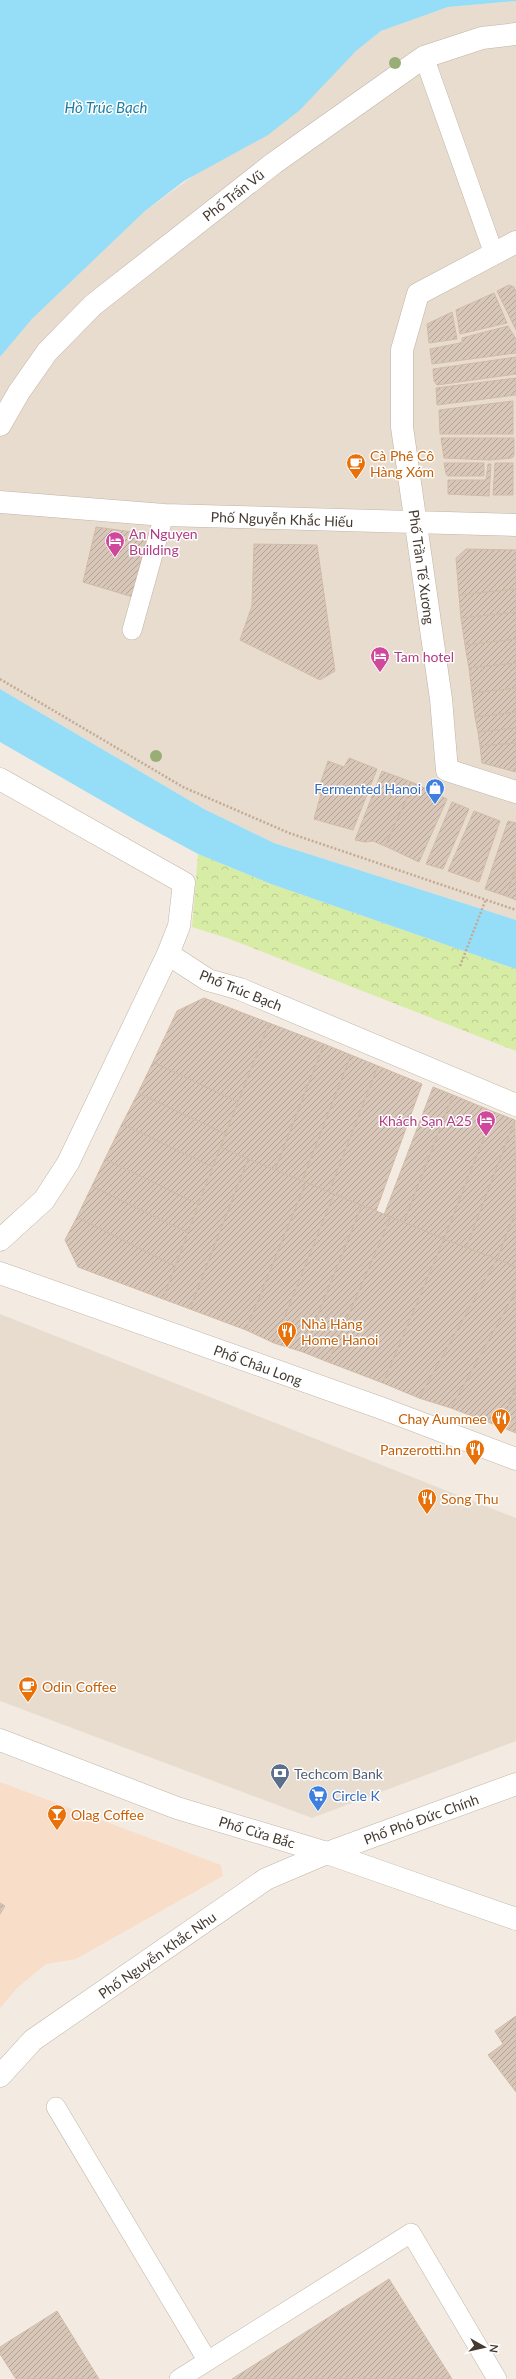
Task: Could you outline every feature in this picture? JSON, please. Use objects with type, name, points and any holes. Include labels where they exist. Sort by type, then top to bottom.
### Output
[{"type":"street","name":"Phố Trấn Vũ","points":[[0,425],[19,392],[47,352],[93,305],[274,163],[424,57],[482,38],[516,34]]},
{"type":"street","points":[[494,254],[516,242]]},
{"type":"street","name":"Phố Trần Tế Xương","points":[[494,254],[418,294],[402,350],[402,427],[441,699],[447,770],[516,792]]},
{"type":"street","name":"Phố Nguyễn Khắc Hiếu","points":[[0,502],[164,515],[416,524],[516,525]]},
{"type":"street","points":[[0,779],[184,883],[179,926],[168,954],[68,1163],[44,1200],[0,1240]]},
{"type":"street","name":"Phố Trúc Bạch","points":[[168,954],[208,980],[240,989],[516,1105]]},
{"type":"street","name":"Phố Châu Long","points":[[0,1273],[516,1459]]},
{"type":"street","name":"Phố Cửa Bắc","points":[[0,1740],[177,1808],[327,1853],[516,1919]]},
{"type":"street","name":"Phố Phó Đức Chính","points":[[327,1853],[516,1784]]},
{"type":"street","name":"Phố Nguyễn Khắc Nhu","points":[[0,2076],[33,2040],[266,1879],[327,1853]]},
{"type":"lane","points":[[424,57],[494,254]]},
{"type":"lane","points":[[132,630],[164,515]]},
{"type":"lane","points":[[56,2107],[208,2360]]},
{"type":"lane","points":[[179,2379],[411,2233],[497,2379]]},
{"type":"path","points":[[0,678],[183,788],[289,833],[516,910]]},
{"type":"path","points":[[460,966],[486,899]]},
{"type":"shaded area","points":[[516,1],[516,920],[274,843],[204,809],[0,689],[0,357],[32,319],[145,211],[330,77],[356,51],[381,31],[448,7]]},
{"type":"shaded area","points":[[0,1314],[516,1518],[516,1741],[312,1818],[0,1701]]},
{"type":"shaded area","points":[[0,1782],[221,1865],[223,1876],[76,1959],[46,1964],[17,1988],[0,2008]]},
{"type":"green space","points":[[198,854],[271,884],[516,969],[516,1051],[227,938],[192,927]]},
{"type":"water","name":"Hồ Trúc Bạch","points":[[0,0],[516,1],[448,7],[381,31],[356,51],[300,110],[268,135],[184,181],[145,211],[32,319],[0,357]]},
{"type":"water","points":[[0,689],[204,809],[274,843],[516,920],[516,969],[271,884],[198,854],[137,821],[0,742]]},
{"type":"building","points":[[509,285],[514,287],[516,292],[516,330],[497,291]]},
{"type":"building","points":[[494,293],[507,323],[460,334],[456,310]]},
{"type":"building","points":[[452,312],[457,339],[429,343],[427,324]]},
{"type":"building","points":[[508,326],[516,339],[516,353],[432,364],[430,349],[460,343],[462,342],[462,338]]},
{"type":"building","points":[[516,357],[516,374],[437,385],[434,381],[433,369]]},
{"type":"building","points":[[516,378],[516,395],[437,405],[436,388]]},
{"type":"building","points":[[513,401],[513,434],[440,434],[439,410]]},
{"type":"building","points":[[441,438],[514,438],[514,456],[512,458],[490,460],[444,458]]},
{"type":"building","points":[[444,463],[484,463],[484,476],[448,476],[446,474]]},
{"type":"building","points":[[495,463],[513,463],[513,495],[493,495]]},
{"type":"building","points":[[488,464],[491,464],[489,496],[448,494],[448,480],[486,480]]},
{"type":"building","name":"An Nguyen Building","points":[[96,527],[147,534],[133,597],[83,582]]},
{"type":"building","points":[[254,544],[317,545],[335,671],[320,680],[240,640],[252,606]]},
{"type":"building","points":[[466,549],[516,550],[516,589],[459,595],[456,558]]},
{"type":"building","points":[[516,589],[516,612],[461,618],[459,595]]},
{"type":"building","points":[[516,612],[516,639],[465,645],[461,618]]},
{"type":"building","points":[[516,639],[516,663],[469,668],[465,645]]},
{"type":"building","points":[[516,663],[516,688],[472,693],[469,668]]},
{"type":"building","points":[[516,688],[516,712],[475,717],[472,693]]},
{"type":"building","points":[[516,712],[516,728],[478,732],[475,717]]},
{"type":"building","points":[[516,728],[516,743],[480,746],[478,732]]},
{"type":"building","points":[[516,743],[516,772],[482,763],[480,746]]},
{"type":"building","points":[[349,758],[377,769],[353,830],[314,819],[321,794],[317,793],[328,761],[344,767]]},
{"type":"building","points":[[382,771],[414,783],[385,846],[373,841],[365,842],[355,840]]},
{"type":"building","points":[[414,783],[447,799],[419,862],[385,846]]},
{"type":"building","points":[[452,802],[469,809],[443,869],[426,864]]},
{"type":"building","points":[[474,811],[500,821],[479,882],[448,871]]},
{"type":"building","points":[[508,821],[516,823],[516,868],[506,896],[485,889]]},
{"type":"building","points":[[516,868],[516,900],[506,896]]},
{"type":"building","points":[[204,998],[269,1023],[238,1102],[153,1062],[177,1011]]},
{"type":"building","points":[[269,1023],[324,1044],[275,1170],[220,1147]]},
{"type":"building","points":[[324,1044],[351,1055],[302,1181],[275,1170]]},
{"type":"building","points":[[351,1055],[378,1066],[329,1192],[302,1181]]},
{"type":"building","points":[[153,1062],[238,1102],[226,1134],[138,1093]]},
{"type":"building","points":[[378,1066],[422,1084],[376,1211],[329,1192]]},
{"type":"building","points":[[433,1087],[453,1095],[404,1222],[384,1215]]},
{"type":"building","points":[[138,1093],[226,1134],[213,1167],[122,1124]]},
{"type":"building","points":[[453,1095],[494,1112],[444,1239],[404,1222]]},
{"type":"building","points":[[494,1112],[515,1120],[466,1248],[444,1239]]},
{"type":"building","points":[[515,1120],[516,1210],[497,1259],[466,1248]]},
{"type":"building","points":[[122,1124],[213,1167],[198,1204],[105,1159]]},
{"type":"building","points":[[220,1147],[248,1159],[190,1309],[163,1299]]},
{"type":"building","points":[[105,1159],[198,1204],[188,1233],[92,1186]]},
{"type":"building","points":[[248,1159],[306,1182],[246,1330],[190,1309]]},
{"type":"building","points":[[306,1182],[334,1194],[274,1343],[246,1330]]},
{"type":"building","points":[[92,1186],[188,1233],[175,1266],[77,1217]]},
{"type":"building","points":[[334,1194],[362,1205],[303,1352],[274,1343]]},
{"type":"building","points":[[362,1205],[391,1217],[328,1362],[303,1352]]},
{"type":"building","points":[[516,1210],[516,1267],[497,1259]]},
{"type":"building","points":[[77,1217],[175,1266],[163,1299],[78,1267],[65,1240]]},
{"type":"building","points":[[391,1217],[444,1239],[383,1383],[328,1362]]},
{"type":"building","points":[[444,1239],[497,1259],[419,1398],[383,1383]]},
{"type":"building","points":[[497,1259],[516,1267],[516,1291],[451,1408],[419,1398]]},
{"type":"building","points":[[516,1291],[516,1385],[501,1427],[451,1408]]},
{"type":"building","points":[[516,1385],[516,1433],[501,1427]]},
{"type":"building","points":[[0,1903],[5,1906],[0,1914]]},
{"type":"building","points":[[516,2016],[516,2092],[488,2055],[503,2044],[495,2031]]},
{"type":"building","points":[[389,2279],[452,2379],[232,2379]]},
{"type":"building","points":[[57,2311],[99,2379],[16,2379],[0,2354],[0,2347]]},
{"type":"place","name":"Cà Phê Cô Hàng Xóm","points":[[356,480]]},
{"type":"place","name":"An Nguyen Building","points":[[115,558]]},
{"type":"place","name":"Tam hotel","points":[[380,673]]},
{"type":"place","name":"Fermented Hanoi","points":[[435,805]]},
{"type":"place","name":"Khách Sạn A25","points":[[486,1137]]},
{"type":"place","name":"Nhà Hàng Home Hanoi","points":[[287,1348]]},
{"type":"place","name":"Chay Aummee","points":[[501,1435]]},
{"type":"place","name":"Panzerotti.hn","points":[[475,1466]]},
{"type":"place","name":"Song Thu","points":[[427,1515]]},
{"type":"place","name":"Odin Coffee","points":[[28,1703]]},
{"type":"place","name":"Techcom Bank","points":[[280,1790]]},
{"type":"place","name":"Circle K","points":[[318,1812]]},
{"type":"place","name":"Olag Coffee","points":[[57,1831]]}]
